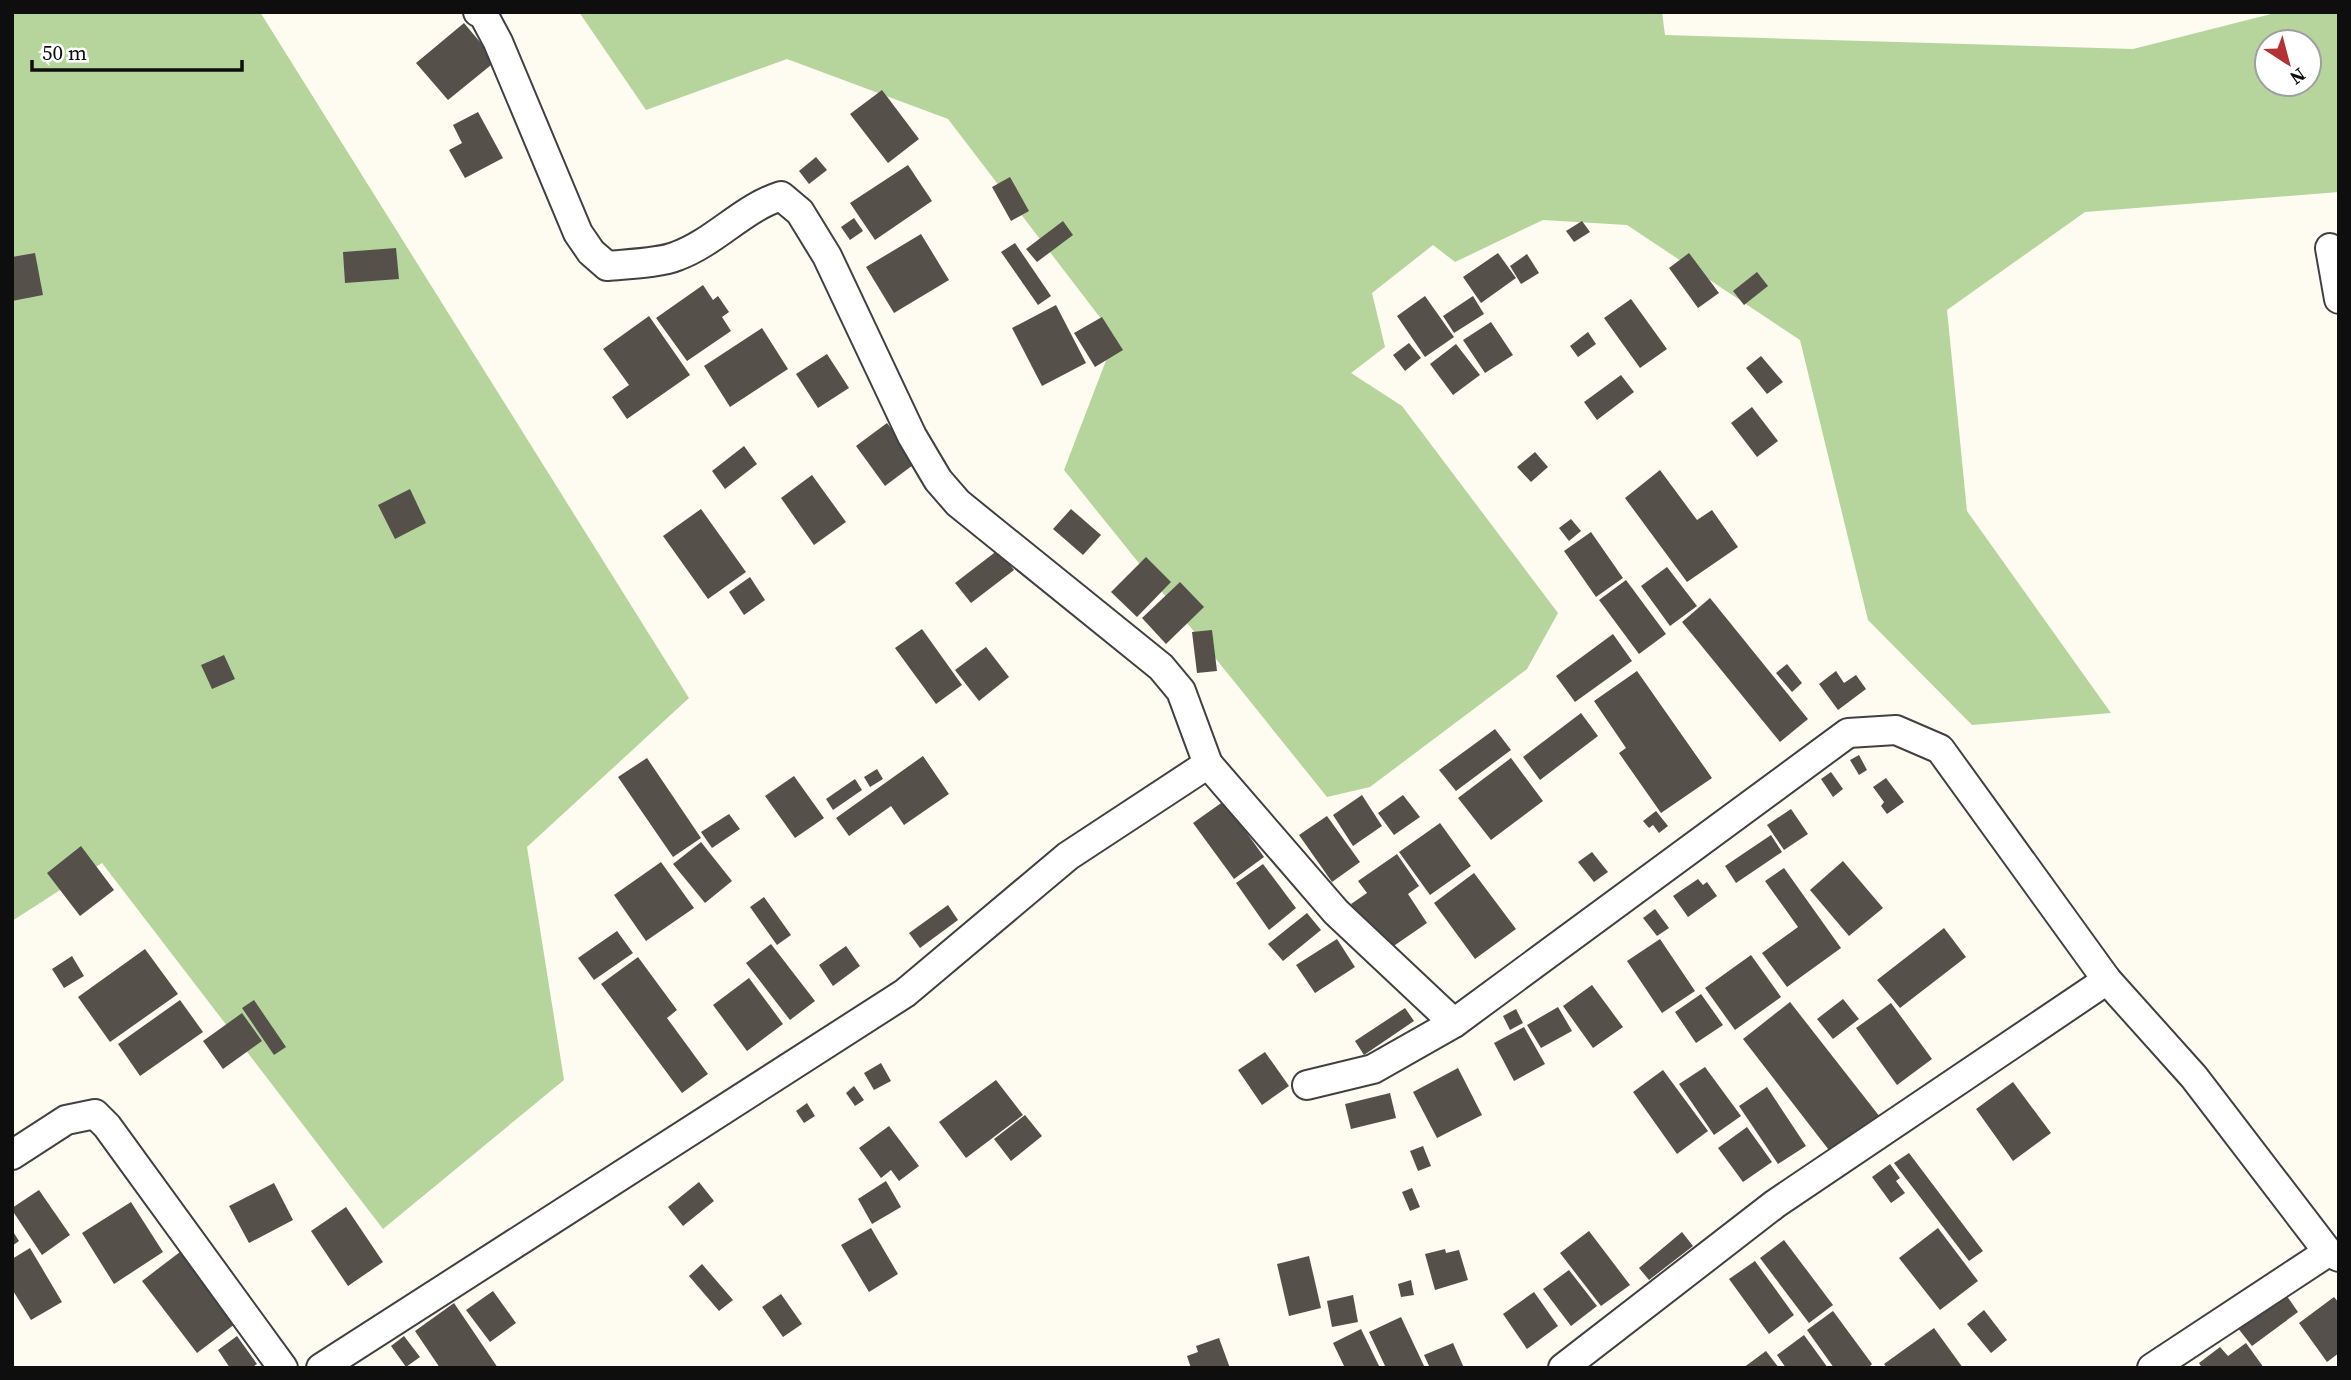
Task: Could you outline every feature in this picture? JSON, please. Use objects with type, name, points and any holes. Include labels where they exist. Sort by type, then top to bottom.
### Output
[{"type":"street","points":[[478,12],[483,14],[498,42],[578,233],[591,252],[607,266],[676,257],[726,229],[763,201],[781,196],[800,212],[837,275],[912,436],[938,480],[958,503],[1161,667],[1181,691],[1208,764],[1336,912],[1454,1023]]},
{"type":"street","points":[[2330,248],[2339,299]]},
{"type":"street","points":[[1307,1085],[1373,1069],[1454,1023],[1848,733],[1896,730],[1940,749],[2107,980],[2194,1077],[2333,1254],[2164,1364]]},
{"type":"street","points":[[321,1368],[905,993],[1068,856],[1208,764]]},
{"type":"street","points":[[1563,1368],[1775,1204],[2107,980]]},
{"type":"street","points":[[12,1155],[66,1120],[95,1114],[107,1126],[283,1368]]},
{"type":"green space","points":[[12,12],[260,12],[689,698],[527,847],[564,1080],[383,1229],[102,863],[12,921]]},
{"type":"green space","points":[[579,12],[1662,12],[1665,35],[2133,49],[2279,12],[2339,12],[2339,192],[2085,212],[1947,310],[1967,511],[2111,713],[1972,725],[1868,620],[1800,340],[1627,225],[1543,220],[1455,262],[1433,245],[1372,293],[1385,347],[1351,373],[1402,406],[1558,613],[1527,669],[1370,787],[1327,797],[1064,470],[1115,337],[948,119],[787,59],[646,110]]},
{"type":"building","points":[[464,23],[496,61],[448,100],[416,63]]},
{"type":"building","points":[[882,90],[919,139],[888,163],[850,114]]},
{"type":"building","points":[[478,112],[503,158],[465,178],[449,150],[462,143],[453,125]]},
{"type":"building","points":[[816,157],[827,170],[809,184],[799,171]]},
{"type":"building","points":[[908,165],[932,201],[875,240],[850,203]]},
{"type":"building","points":[[1010,177],[1029,211],[1011,221],[992,187]]},
{"type":"building","points":[[854,218],[863,231],[850,240],[841,227]]},
{"type":"building","points":[[1063,221],[1073,235],[1037,262],[1026,249]]},
{"type":"building","points":[[1582,221],[1590,232],[1574,242],[1566,231]]},
{"type":"building","points":[[921,234],[949,280],[894,313],[866,267]]},
{"type":"building","points":[[1015,243],[1051,296],[1038,305],[1001,252]]},
{"type":"building","points":[[396,248],[399,279],[345,283],[343,252]]},
{"type":"building","points":[[35,253],[43,295],[12,301],[12,257]]},
{"type":"building","points":[[1498,253],[1516,278],[1481,303],[1463,277]]},
{"type":"building","points":[[1689,253],[1719,293],[1698,308],[1669,268]]},
{"type":"building","points":[[1527,254],[1539,273],[1521,284],[1510,266]]},
{"type":"building","points":[[1757,272],[1768,286],[1744,305],[1733,291]]},
{"type":"building","points":[[703,285],[713,300],[718,296],[729,312],[722,317],[731,331],[687,361],[656,318]]},
{"type":"building","points":[[1425,296],[1454,337],[1425,357],[1397,316]]},
{"type":"building","points":[[1473,296],[1484,314],[1454,333],[1443,316]]},
{"type":"building","points":[[1631,299],[1667,349],[1640,368],[1604,318]]},
{"type":"building","points":[[1056,305],[1086,363],[1042,386],[1012,328]]},
{"type":"building","points":[[649,316],[690,375],[627,419],[612,397],[629,385],[603,349]]},
{"type":"building","points":[[1102,317],[1123,350],[1095,367],[1074,333]]},
{"type":"building","points":[[1491,322],[1513,355],[1485,373],[1463,340]]},
{"type":"building","points":[[762,328],[788,369],[730,407],[704,366]]},
{"type":"building","points":[[1588,332],[1596,344],[1578,357],[1570,346]]},
{"type":"building","points":[[1409,343],[1421,358],[1405,371],[1393,355]]},
{"type":"building","points":[[1456,344],[1480,375],[1453,395],[1430,364]]},
{"type":"building","points":[[827,354],[849,388],[818,408],[796,374]]},
{"type":"building","points":[[1761,356],[1783,382],[1767,394],[1746,368]]},
{"type":"building","points":[[1621,375],[1634,392],[1597,420],[1584,402]]},
{"type":"building","points":[[1752,407],[1778,441],[1757,457],[1731,423]]},
{"type":"building","points":[[887,423],[917,462],[885,486],[856,446]]},
{"type":"building","points":[[744,446],[757,464],[725,489],[712,471]]},
{"type":"building","points":[[1535,452],[1548,467],[1531,482],[1517,467]]},
{"type":"building","points":[[1660,470],[1697,520],[1712,510],[1738,547],[1687,582],[1625,498]]},
{"type":"building","points":[[812,475],[846,522],[814,545],[781,498]]},
{"type":"building","points":[[410,489],[426,523],[395,539],[378,505]]},
{"type":"building","points":[[701,509],[746,572],[708,599],[663,536]]},
{"type":"building","points":[[1071,509],[1101,535],[1083,555],[1053,529]]},
{"type":"building","points":[[1571,519],[1581,531],[1569,541],[1559,528]]},
{"type":"building","points":[[1591,532],[1623,578],[1596,597],[1564,551]]},
{"type":"building","points":[[998,550],[1014,570],[971,603],[955,583]]},
{"type":"building","points":[[1146,557],[1171,582],[1137,617],[1111,592]]},
{"type":"building","points":[[1667,567],[1697,606],[1670,626],[1641,586]]},
{"type":"building","points":[[750,577],[765,600],[744,615],[729,592]]},
{"type":"building","points":[[1626,580],[1666,634],[1639,654],[1599,600]]},
{"type":"building","points":[[1180,582],[1204,607],[1166,644],[1142,618]]},
{"type":"building","points":[[1710,598],[1808,719],[1780,742],[1682,622]]},
{"type":"building","points":[[922,629],[962,685],[936,704],[895,648]]},
{"type":"building","points":[[1212,630],[1217,671],[1197,673],[1192,632]]},
{"type":"building","points":[[1613,634],[1632,661],[1575,702],[1556,676]]},
{"type":"building","points":[[986,647],[1009,677],[979,701],[955,670]]},
{"type":"building","points":[[224,655],[235,679],[212,689],[201,665]]},
{"type":"building","points":[[1787,664],[1802,683],[1792,692],[1776,673]]},
{"type":"building","points":[[1637,671],[1712,778],[1661,813],[1619,753],[1626,748],[1594,701]]},
{"type":"building","points":[[1836,671],[1844,683],[1856,675],[1866,689],[1838,710],[1819,684]]},
{"type":"building","points":[[1581,713],[1598,736],[1540,780],[1523,757]]},
{"type":"building","points":[[1495,729],[1511,750],[1456,791],[1439,770]]},
{"type":"building","points":[[1859,755],[1867,770],[1859,775],[1850,760]]},
{"type":"building","points":[[923,756],[949,794],[904,825],[891,806],[849,836],[836,818]]},
{"type":"building","points":[[647,758],[701,838],[673,857],[618,777]]},
{"type":"building","points":[[1511,758],[1543,801],[1491,840],[1458,798]]},
{"type":"building","points":[[877,769],[883,779],[870,787],[864,777]]},
{"type":"building","points":[[1831,772],[1843,789],[1833,797],[1821,779]]},
{"type":"building","points":[[794,776],[824,818],[795,838],[765,796]]},
{"type":"building","points":[[1886,778],[1904,802],[1887,814],[1881,806],[1884,802],[1873,787]]},
{"type":"building","points":[[855,779],[862,790],[833,810],[826,799]]},
{"type":"building","points":[[1362,795],[1382,826],[1353,846],[1333,815]]},
{"type":"building","points":[[1403,795],[1420,817],[1394,835],[1378,813]]},
{"type":"building","points":[[1224,801],[1264,857],[1234,879],[1193,823]]},
{"type":"building","points":[[1791,809],[1808,834],[1784,850],[1767,825]]},
{"type":"building","points":[[1656,811],[1668,826],[1659,833],[1653,825],[1649,828],[1643,821]]},
{"type":"building","points":[[729,814],[740,829],[712,848],[701,832]]},
{"type":"building","points":[[1327,816],[1360,862],[1332,882],[1299,835]]},
{"type":"building","points":[[1440,823],[1471,866],[1430,895],[1399,852]]},
{"type":"building","points":[[1771,835],[1782,852],[1736,883],[1725,866]]},
{"type":"building","points":[[701,842],[732,881],[705,903],[673,864]]},
{"type":"building","points":[[81,846],[114,890],[80,916],[47,873]]},
{"type":"building","points":[[1592,852],[1608,872],[1594,882],[1578,862]]},
{"type":"building","points":[[1397,854],[1419,886],[1408,894],[1427,923],[1385,952],[1351,904],[1367,893],[1358,881]]},
{"type":"building","points":[[1843,861],[1883,908],[1849,936],[1810,890]]},
{"type":"building","points":[[661,862],[694,908],[646,941],[614,895]]},
{"type":"building","points":[[1263,864],[1296,908],[1269,930],[1236,883]]},
{"type":"building","points":[[1784,868],[1841,948],[1787,987],[1762,953],[1798,927],[1765,881]]},
{"type":"building","points":[[1474,873],[1516,929],[1475,959],[1434,903]]},
{"type":"building","points":[[1698,879],[1703,885],[1707,882],[1717,896],[1688,917],[1673,896]]},
{"type":"building","points":[[764,897],[791,935],[777,945],[750,907]]},
{"type":"building","points":[[948,905],[958,920],[920,948],[909,933]]},
{"type":"building","points":[[1655,909],[1669,928],[1657,936],[1643,918]]},
{"type":"building","points":[[1307,913],[1321,930],[1283,961],[1268,944]]},
{"type":"building","points":[[1944,928],[1966,957],[1900,1008],[1877,980]]},
{"type":"building","points":[[617,931],[633,953],[594,980],[578,958]]},
{"type":"building","points":[[1337,939],[1355,967],[1315,993],[1296,965]]},
{"type":"building","points":[[1660,939],[1695,991],[1662,1013],[1627,961]]},
{"type":"building","points":[[771,944],[815,1001],[790,1020],[746,963]]},
{"type":"building","points":[[846,946],[860,966],[833,986],[819,965]]},
{"type":"building","points":[[145,949],[178,994],[110,1042],[78,997]]},
{"type":"building","points":[[1751,955],[1781,997],[1735,1030],[1705,988]]},
{"type":"building","points":[[72,956],[84,976],[64,988],[52,969]]},
{"type":"building","points":[[638,957],[677,1010],[667,1018],[708,1074],[682,1093],[601,984]]},
{"type":"building","points":[[749,978],[783,1024],[747,1051],[713,1005]]},
{"type":"building","points":[[1592,985],[1623,1027],[1593,1048],[1563,1006]]},
{"type":"building","points":[[1701,994],[1723,1025],[1696,1043],[1675,1012]]},
{"type":"building","points":[[1843,999],[1859,1019],[1833,1039],[1817,1019]]},
{"type":"building","points":[[180,1000],[203,1032],[140,1076],[118,1044]]},
{"type":"building","points":[[254,1000],[286,1047],[274,1055],[242,1008]]},
{"type":"building","points":[[1790,1002],[1880,1117],[1832,1154],[1743,1039]]},
{"type":"building","points":[[1891,1003],[1932,1059],[1897,1085],[1856,1028]]},
{"type":"building","points":[[1558,1007],[1572,1031],[1541,1048],[1527,1025]]},
{"type":"building","points":[[1405,1008],[1414,1021],[1364,1055],[1355,1041]]},
{"type":"building","points":[[1516,1009],[1523,1023],[1510,1030],[1503,1016]]},
{"type":"building","points":[[242,1013],[262,1041],[223,1069],[203,1041]]},
{"type":"building","points":[[1524,1027],[1545,1064],[1514,1081],[1494,1043]]},
{"type":"building","points":[[1265,1052],[1289,1086],[1262,1105],[1238,1070]]},
{"type":"building","points":[[881,1063],[891,1081],[874,1090],[864,1073]]},
{"type":"building","points":[[1705,1067],[1741,1116],[1714,1135],[1679,1084]]},
{"type":"building","points":[[1458,1068],[1482,1115],[1437,1138],[1413,1092]]},
{"type":"building","points":[[1663,1070],[1708,1131],[1677,1154],[1633,1092]]},
{"type":"building","points":[[996,1080],[1023,1115],[966,1158],[939,1122]]},
{"type":"building","points":[[2013,1082],[2051,1133],[2013,1161],[1976,1109]]},
{"type":"building","points":[[854,1086],[864,1100],[855,1106],[846,1093]]},
{"type":"building","points":[[1767,1087],[1806,1146],[1778,1164],[1739,1106]]},
{"type":"building","points":[[1390,1093],[1396,1118],[1351,1129],[1345,1104]]},
{"type":"building","points":[[807,1103],[815,1116],[804,1123],[796,1111]]},
{"type":"building","points":[[1025,1115],[1042,1136],[1011,1161],[994,1139]]},
{"type":"building","points":[[889,1126],[919,1166],[899,1181],[891,1170],[881,1178],[859,1148]]},
{"type":"building","points":[[1747,1127],[1772,1162],[1743,1182],[1718,1148]]},
{"type":"building","points":[[1423,1146],[1431,1166],[1418,1171],[1410,1151]]},
{"type":"building","points":[[1909,1153],[1983,1251],[1969,1261],[1894,1163]]},
{"type":"building","points":[[1890,1164],[1900,1178],[1896,1181],[1905,1193],[1891,1203],[1872,1177]]},
{"type":"building","points":[[886,1181],[901,1207],[872,1224],[858,1199]]},
{"type":"building","points":[[699,1182],[714,1201],[683,1226],[668,1207]]},
{"type":"building","points":[[274,1183],[293,1220],[249,1243],[229,1206]]},
{"type":"building","points":[[1412,1188],[1420,1207],[1410,1211],[1402,1192]]},
{"type":"building","points":[[39,1190],[70,1235],[42,1255],[12,1210]]},
{"type":"building","points":[[131,1202],[163,1252],[114,1284],[82,1233]]},
{"type":"building","points":[[346,1207],[383,1262],[348,1286],[311,1231]]},
{"type":"building","points":[[871,1228],[898,1274],[869,1292],[841,1245]]},
{"type":"building","points":[[1938,1228],[1978,1281],[1940,1310],[1899,1258]]},
{"type":"building","points":[[12,1230],[19,1241],[12,1246]]},
{"type":"building","points":[[1589,1231],[1630,1285],[1601,1306],[1560,1253]]},
{"type":"building","points":[[1682,1232],[1693,1246],[1649,1280],[1639,1268]]},
{"type":"building","points":[[1784,1240],[1833,1305],[1809,1323],[1760,1258]]},
{"type":"building","points":[[30,1248],[62,1302],[31,1320],[12,1289],[12,1259]]},
{"type":"building","points":[[1445,1249],[1446,1253],[1459,1250],[1468,1280],[1435,1290],[1425,1254]]},
{"type":"building","points":[[180,1252],[235,1324],[197,1353],[142,1281]]},
{"type":"building","points":[[1309,1256],[1321,1308],[1289,1316],[1277,1264]]},
{"type":"building","points":[[1755,1261],[1794,1315],[1769,1334],[1729,1279]]},
{"type":"building","points":[[702,1264],[733,1300],[719,1311],[689,1276]]},
{"type":"building","points":[[1569,1270],[1597,1306],[1571,1326],[1543,1289]]},
{"type":"building","points":[[1411,1280],[1414,1295],[1401,1297],[1398,1284]]},
{"type":"building","points":[[493,1291],[516,1323],[490,1342],[466,1310]]},
{"type":"building","points":[[1534,1292],[1558,1326],[1527,1349],[1503,1314]]},
{"type":"building","points":[[2284,1292],[2298,1312],[2252,1346],[2237,1327]]},
{"type":"building","points":[[781,1294],[802,1324],[783,1337],[762,1307]]},
{"type":"building","points":[[1353,1295],[1358,1322],[1332,1327],[1327,1301]]},
{"type":"building","points":[[2334,1297],[2339,1303],[2339,1353],[2327,1362],[2299,1323]]},
{"type":"building","points":[[454,1303],[498,1368],[440,1368],[415,1331]]},
{"type":"building","points":[[1984,1310],[2007,1340],[1991,1353],[1967,1324]]},
{"type":"building","points":[[1833,1311],[1872,1364],[1868,1368],[1834,1368],[1807,1330]]},
{"type":"building","points":[[1401,1317],[1425,1368],[1386,1368],[1369,1332]]},
{"type":"building","points":[[1934,1328],[1963,1368],[1887,1368],[1884,1364]]},
{"type":"building","points":[[1361,1329],[1380,1368],[1345,1368],[1333,1343]]},
{"type":"building","points":[[1804,1335],[1828,1368],[1786,1368],[1777,1355]]},
{"type":"building","points":[[237,1336],[257,1364],[251,1368],[230,1368],[218,1350]]},
{"type":"building","points":[[404,1336],[420,1357],[406,1367],[391,1346]]},
{"type":"building","points":[[1219,1338],[1230,1368],[1191,1368],[1187,1356],[1198,1352],[1196,1346]]},
{"type":"building","points":[[1453,1343],[1464,1368],[1430,1368],[1424,1355]]},
{"type":"building","points":[[2246,1343],[2264,1368],[2202,1368],[2199,1363],[2220,1347],[2228,1356]]},
{"type":"building","points":[[1766,1351],[1779,1368],[1743,1368]]}]
